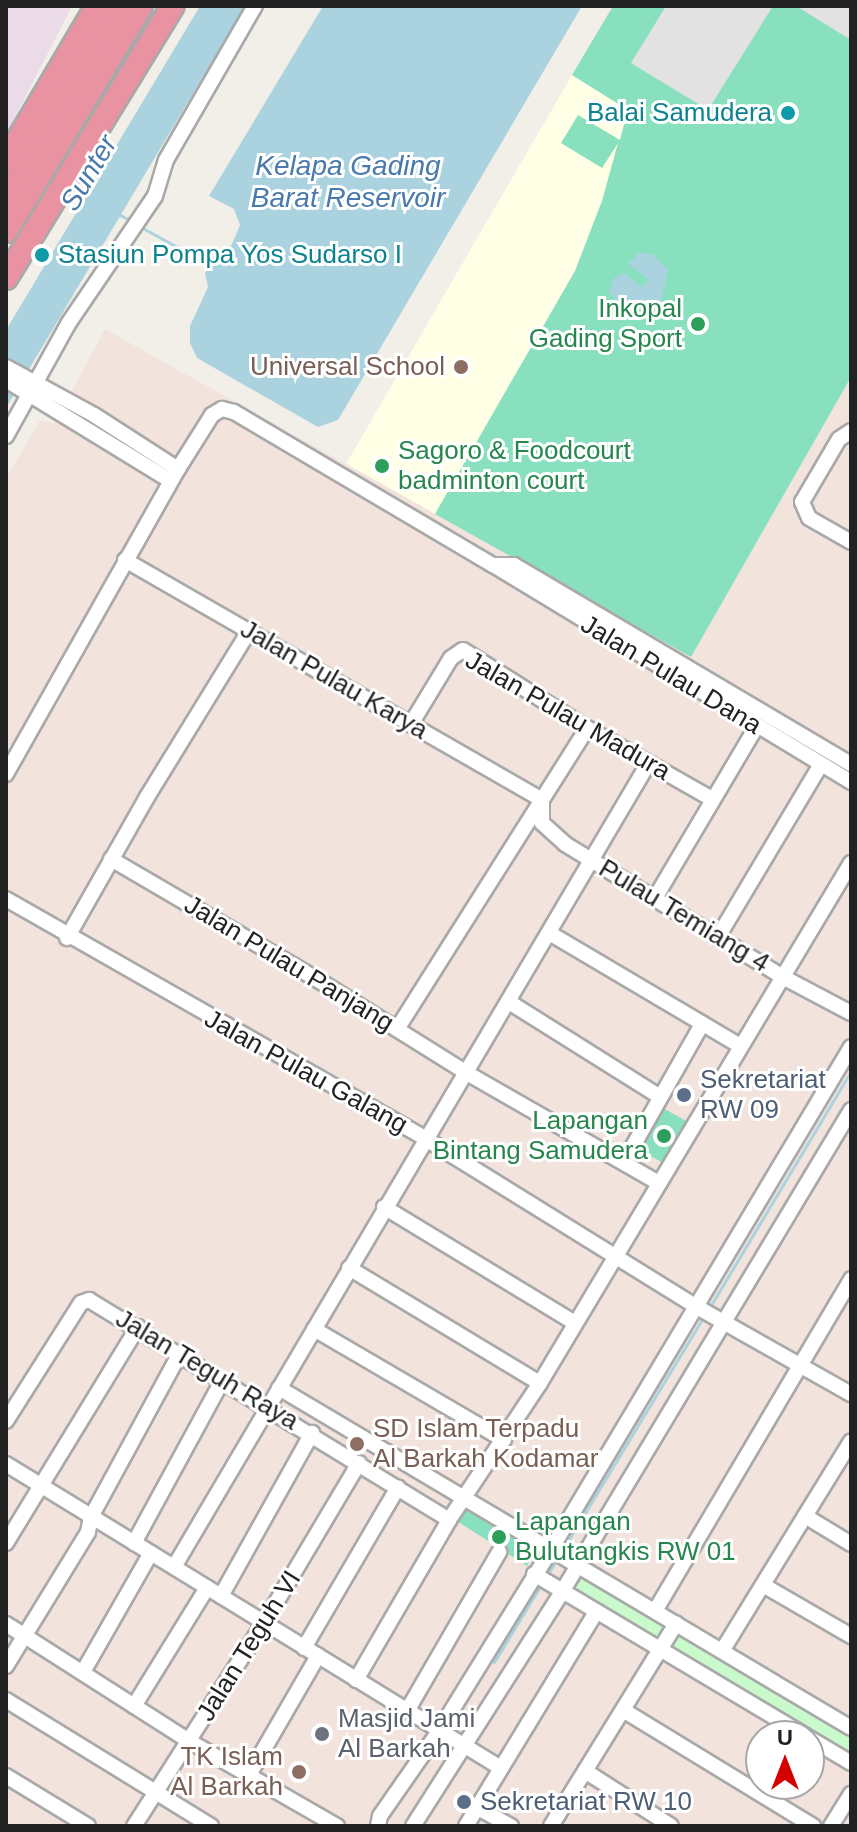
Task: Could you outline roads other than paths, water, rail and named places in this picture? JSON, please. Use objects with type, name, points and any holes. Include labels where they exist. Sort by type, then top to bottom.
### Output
[{"type":"highway","points":[[6,160],[97,6]]},
{"type":"highway","points":[[6,198],[120,6]]},
{"type":"highway","points":[[6,231],[141,6]]},
{"type":"highway","points":[[9,266],[173,6]]},
{"type":"street","points":[[6,436],[29,388],[76,310],[155,196],[166,160],[255,6]]},
{"type":"street","points":[[6,367],[29,388]]},
{"type":"street","points":[[6,380],[29,388],[172,474]]},
{"type":"street","name":"Jalan Pulau Dana","points":[[6,774],[172,474],[212,415],[229,410],[493,565],[851,782]]},
{"type":"street","points":[[851,431],[839,439],[802,502],[809,518],[851,542]]},
{"type":"street","name":"Jalan Pulau Karya","points":[[125,560],[542,800]]},
{"type":"street","name":"Jalan Pulau Dana","points":[[493,565],[514,565],[851,764]]},
{"type":"street","points":[[67,938],[111,859],[249,631]]},
{"type":"street","name":"Jalan Pulau Madura","points":[[411,724],[451,658],[463,650],[587,728],[712,799]]},
{"type":"street","points":[[655,898],[756,727]]},
{"type":"street","points":[[397,1029],[587,728]]},
{"type":"street","points":[[174,1567],[384,1207],[551,934],[648,764]]},
{"type":"street","points":[[718,937],[820,766]]},
{"type":"street","name":"Pulau Temiang 4","points":[[542,800],[542,823],[548,831],[781,976],[851,1013]]},
{"type":"street","name":"Jalan Pulau Panjang","points":[[111,859],[465,1072],[659,1183]]},
{"type":"street","points":[[356,1680],[449,1520],[540,1383],[739,1045],[851,863]]},
{"type":"street","name":"Jalan Pulau Galang","points":[[6,899],[67,938],[426,1139],[721,1321],[851,1394]]},
{"type":"street","points":[[551,934],[739,1045]]},
{"type":"street","points":[[509,1002],[659,1096]]},
{"type":"street","points":[[624,1162],[702,1024]]},
{"type":"street","points":[[378,1826],[380,1816],[441,1732],[700,1308],[851,1047]]},
{"type":"street","points":[[413,1826],[563,1588],[721,1321],[851,1110]]},
{"type":"street","points":[[384,1207],[575,1323]]},
{"type":"street","points":[[349,1268],[540,1383]]},
{"type":"street","points":[[655,1611],[851,1279]]},
{"type":"street","name":"Jalan Teguh Raya","points":[[6,1421],[81,1303],[89,1300],[312,1433],[449,1520]]},
{"type":"street","points":[[6,1543],[138,1327]]},
{"type":"street","points":[[314,1329],[504,1440]]},
{"type":"street","points":[[6,1666],[88,1532],[91,1517],[179,1355]]},
{"type":"street","points":[[134,1543],[222,1381]]},
{"type":"street","points":[[279,1388],[851,1728]]},
{"type":"street","points":[[221,1596],[312,1433]]},
{"type":"street","points":[[722,1651],[849,1449]]},
{"type":"street","name":"Jalan Teguh VI","points":[[134,1826],[264,1623],[359,1463]]},
{"type":"street","points":[[6,1464],[501,1768]]},
{"type":"street","points":[[249,1775],[398,1487]]},
{"type":"street","points":[[805,1516],[851,1544]]},
{"type":"street","points":[[407,1711],[499,1552]]},
{"type":"street","points":[[83,1672],[151,1553]]},
{"type":"street","points":[[535,1575],[563,1588],[596,1612],[778,1720]]},
{"type":"street","points":[[763,1585],[851,1636]]},
{"type":"street","points":[[134,1706],[207,1588]]},
{"type":"street","points":[[466,1826],[596,1612]]},
{"type":"street","points":[[6,1624],[189,1741],[337,1826]]},
{"type":"street","points":[[551,1826],[676,1624]]},
{"type":"street","points":[[6,1700],[211,1826]]},
{"type":"street","points":[[623,1710],[813,1826]]},
{"type":"street","points":[[825,1748],[851,1763]]},
{"type":"street","points":[[585,1771],[669,1826]]},
{"type":"street","points":[[6,1776],[88,1826]]},
{"type":"street","points":[[831,1826],[851,1794]]},
{"type":"street","points":[[478,1808],[511,1826]]},
{"type":"water","points":[[200,6],[245,6],[6,408],[6,330]]},
{"type":"water","name":"Kelapa Gading Barat Reservoir","points":[[323,6],[582,6],[338,420],[318,427],[197,358],[190,343],[190,326],[208,287],[205,273],[214,256],[222,257],[229,251],[240,225],[234,209],[209,196]]},
{"type":"water","points":[[640,252],[653,255],[668,270],[661,303],[650,313],[641,304],[616,301],[609,291],[613,279],[623,273],[641,286],[647,284],[647,278],[628,264]]},
{"type":"waterway","points":[[120,215],[133,222]]},
{"type":"waterway","points":[[139,226],[210,265]]},
{"type":"waterway","points":[[708,1310],[851,1071]]},
{"type":"waterway","points":[[563,1549],[704,1316]]},
{"type":"waterway","points":[[546,1577],[557,1559]]},
{"type":"waterway","points":[[494,1662],[542,1583]]},
{"type":"place","name":"Balai Samudera","points":[[788,113]]},
{"type":"place","name":"Stasiun Pompa Yos Sudarso I","points":[[42,255]]},
{"type":"place","name":"Inkopal Gading Sport","points":[[698,324]]},
{"type":"place","name":"Universal School","points":[[461,367]]},
{"type":"place","name":"Sagoro & Foodcourt badminton court","points":[[382,466]]},
{"type":"place","name":"Sekretariat RW 09","points":[[684,1095]]},
{"type":"place","name":"Lapangan Bintang Samudera","points":[[664,1136]]},
{"type":"place","name":"SD Islam Terpadu Al Barkah Kodamar","points":[[357,1444]]},
{"type":"place","name":"Lapangan Bulutangkis RW 01","points":[[499,1537]]},
{"type":"place","name":"Masjid Jami Al Barkah","points":[[322,1734]]},
{"type":"place","name":"TK Islam Al Barkah","points":[[299,1772]]},
{"type":"place","name":"Sekretariat RW 10","points":[[464,1802]]},
{"type":"water label","name":"Sunter","points":[[89,173]]}]
